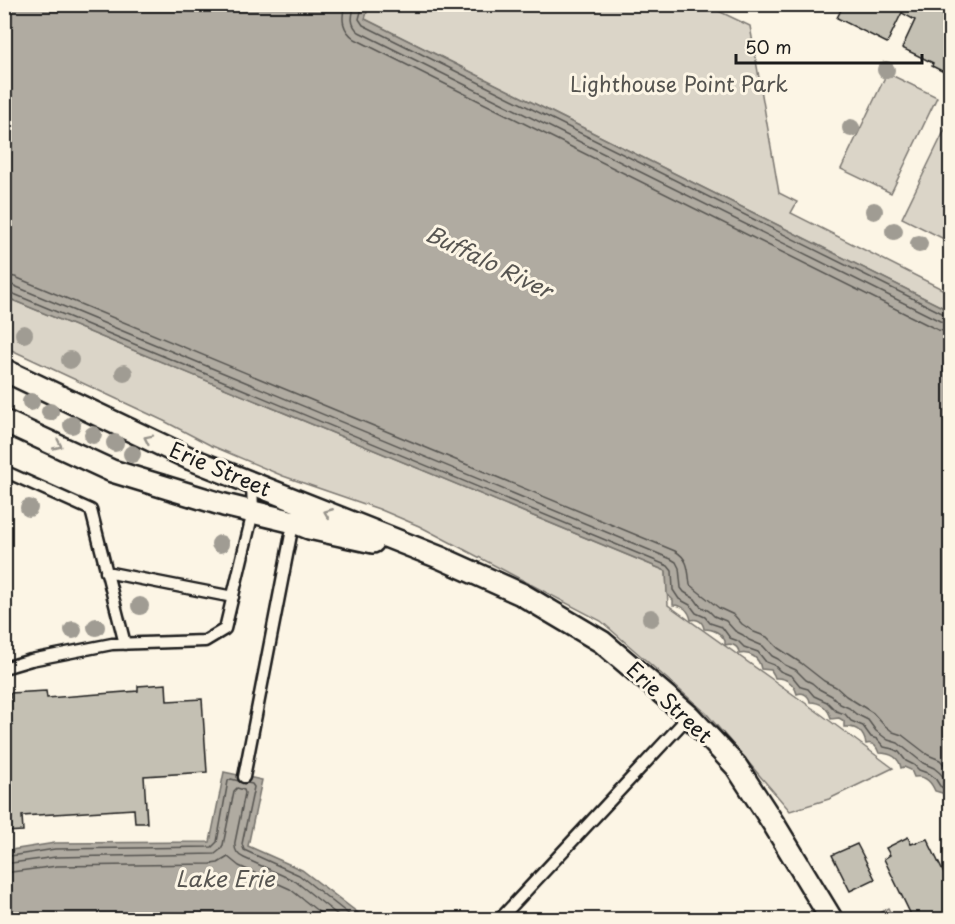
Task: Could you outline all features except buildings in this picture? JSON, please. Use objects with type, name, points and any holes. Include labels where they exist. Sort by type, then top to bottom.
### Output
[{"type":"street","name":"Erie Street","points":[[4,370],[190,459],[252,483],[296,512],[441,558],[521,594],[602,642],[689,716],[736,766],[832,920]]},
{"type":"street","name":"Erie Street","points":[[4,421],[112,471],[253,512],[296,512]]},
{"type":"lane","points":[[4,471],[91,510],[125,644]]},
{"type":"lane","points":[[4,668],[31,660],[112,644],[205,641],[225,629],[253,512],[252,483]]},
{"type":"lane","points":[[244,777],[296,512]]},
{"type":"lane","points":[[106,572],[233,597]]},
{"type":"lane","points":[[499,920],[689,716]]},
{"type":"green space","name":"Lighthouse Point Park","points":[[328,5],[706,5],[750,26],[779,193],[797,202],[791,213],[950,293],[950,311],[365,19]]},
{"type":"green space","points":[[887,73],[937,97],[891,193],[841,169]]},
{"type":"green space","points":[[950,119],[950,242],[902,218]]},
{"type":"green space","points":[[5,297],[666,571],[668,605],[893,768],[829,799],[790,811],[706,713],[601,621],[419,526],[379,509],[283,476],[210,445],[164,421],[5,347]]},
{"type":"green space","points":[[888,908],[894,919],[869,919]]},
{"type":"water","name":"Buffalo River","points":[[4,5],[369,5],[365,19],[950,311],[950,800],[942,793],[935,791],[927,780],[914,777],[911,770],[901,768],[893,756],[879,753],[874,746],[866,744],[859,731],[844,727],[844,721],[839,718],[831,719],[824,706],[810,702],[801,693],[797,694],[789,682],[775,678],[771,670],[761,669],[753,656],[739,654],[735,646],[725,645],[725,641],[719,634],[704,629],[698,620],[691,620],[687,611],[673,605],[673,600],[667,594],[666,571],[5,297]]},
{"type":"water","name":"Lake Erie","points":[[224,772],[262,780],[248,846],[302,870],[366,919],[5,920],[5,851],[55,843],[210,842]]}]
